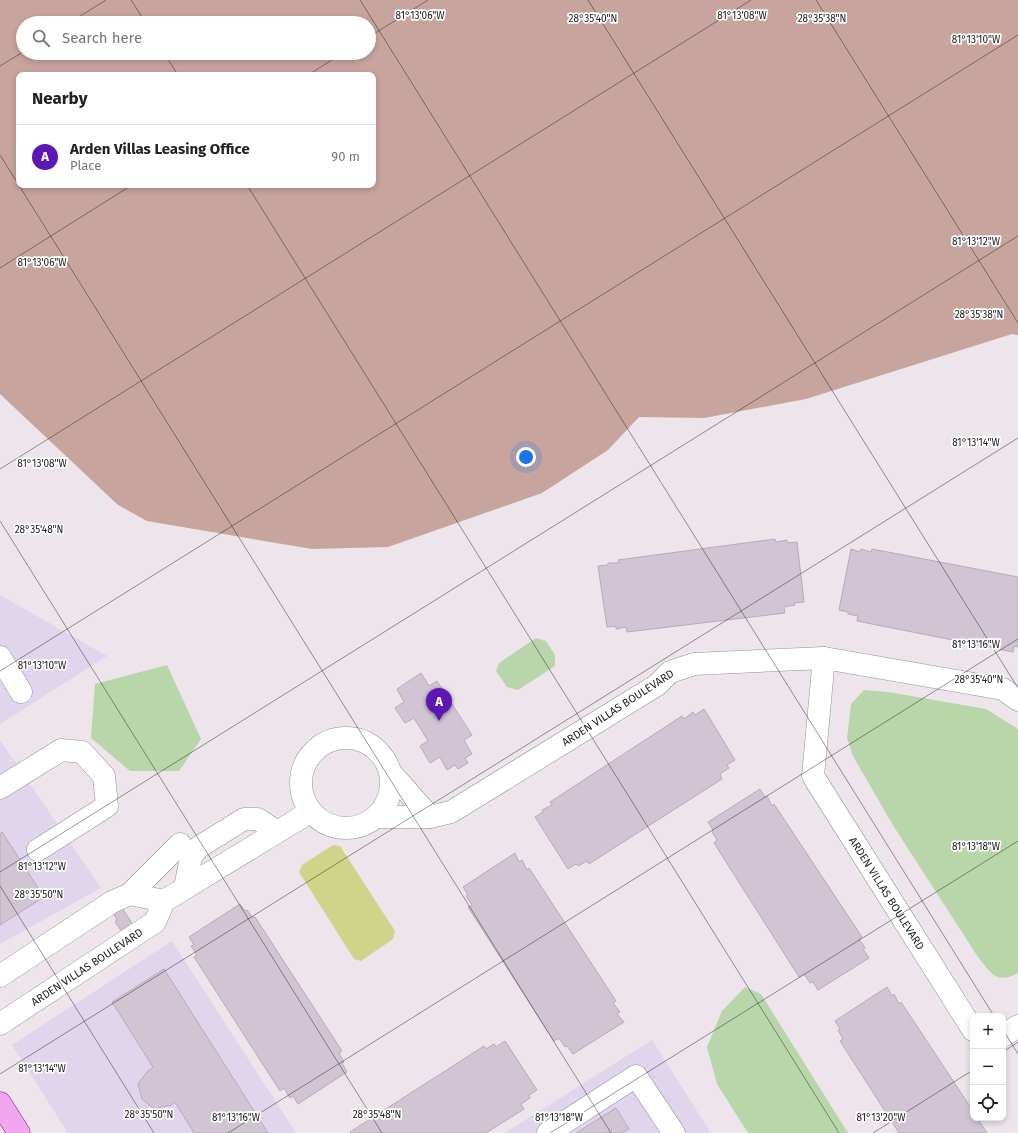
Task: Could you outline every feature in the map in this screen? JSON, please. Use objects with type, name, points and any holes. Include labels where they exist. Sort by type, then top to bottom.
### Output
[{"type":"main road","points":[[0,1103],[18,1133]]},
{"type":"main road","points":[[0,1116],[18,1133]]},
{"type":"lane","points":[[0,657],[21,692]]},
{"type":"lane","name":"ARDEN VILLAS BOULEVARD","points":[[824,658],[813,776],[970,1025]]},
{"type":"lane","name":"ARDEN VILLAS BOULEVARD","points":[[377,817],[430,817],[451,812],[657,685],[670,672],[694,664],[824,658],[1003,689],[1018,700]]},
{"type":"lane","name":"ARDEN VILLAS BOULEVARD","points":[[349,737],[364,740],[376,748],[386,760],[391,773],[392,785],[390,797],[385,808],[377,817],[365,824],[352,828],[338,828],[325,823],[310,812],[302,796],[302,771],[309,757],[320,746],[334,739],[349,737]]},
{"type":"lane","points":[[0,788],[60,750],[82,752],[104,776],[106,806],[38,850]]},
{"type":"lane","name":"ARDEN VILLAS BOULEVARD","points":[[391,773],[430,817]]},
{"type":"lane","points":[[130,894],[164,901],[310,812]]},
{"type":"lane","points":[[0,976],[112,902],[130,894],[180,844]]},
{"type":"lane","name":"ARDEN VILLAS BOULEVARD","points":[[0,1024],[155,922],[164,901]]},
{"type":"lane","points":[[1006,1034],[1018,1026]]},
{"type":"lane","points":[[548,1133],[636,1076],[674,1133]]},
{"type":"shaded area","points":[[0,0],[1018,0],[1018,335],[1012,334],[806,399],[704,418],[639,417],[608,450],[542,493],[388,547],[312,549],[147,521],[118,505],[0,394]]},
{"type":"shaded area","points":[[0,595],[107,656],[0,724]]},
{"type":"shaded area","points":[[536,638],[546,641],[555,655],[555,666],[518,690],[507,687],[496,671],[499,663]]},
{"type":"shaded area","points":[[167,665],[201,739],[179,771],[130,771],[91,738],[95,684]]},
{"type":"shaded area","points":[[864,690],[888,692],[986,709],[1018,729],[1018,973],[1004,978],[995,976],[978,957],[894,827],[853,756],[847,738],[851,704]]},
{"type":"shaded area","points":[[0,740],[101,888],[0,944]]},
{"type":"shaded area","points":[[333,845],[340,846],[395,931],[393,939],[361,961],[354,959],[299,872],[302,865]]},
{"type":"shaded area","points":[[172,941],[296,1133],[68,1133],[12,1045]]},
{"type":"shaded area","points":[[745,987],[761,994],[848,1133],[748,1133],[717,1084],[707,1047],[722,1011]]},
{"type":"shaded area","points":[[652,1040],[711,1133],[505,1133]]},
{"type":"building","points":[[775,539],[776,542],[787,540],[787,543],[797,542],[804,602],[794,603],[795,605],[784,607],[785,613],[627,632],[626,627],[616,629],[616,626],[607,627],[598,566],[608,565],[608,563],[619,563],[618,560]]},
{"type":"building","points":[[851,549],[860,552],[861,549],[871,552],[872,549],[1018,577],[1018,647],[1014,646],[1013,652],[857,621],[858,616],[839,610]]},
{"type":"building","points":[[421,673],[429,686],[437,681],[472,735],[464,740],[472,754],[465,758],[468,763],[458,769],[455,765],[447,770],[440,757],[430,763],[420,746],[428,741],[414,718],[405,723],[395,708],[404,702],[397,689]]},
{"type":"building","points":[[704,709],[735,760],[727,765],[729,768],[720,774],[722,779],[589,864],[587,861],[578,866],[576,864],[568,869],[535,817],[543,812],[542,810],[552,805],[550,802],[682,716],[684,719],[693,712],[695,715]]},
{"type":"building","points":[[760,789],[765,797],[767,796],[772,806],[774,804],[862,937],[859,939],[869,958],[818,990],[813,982],[810,983],[804,974],[799,977],[714,843],[717,840],[708,822]]},
{"type":"building","points":[[2,832],[44,897],[0,925],[0,834]]},
{"type":"building","points":[[515,853],[519,862],[522,860],[527,870],[529,868],[616,1001],[613,1003],[620,1012],[617,1014],[624,1022],[573,1054],[567,1046],[565,1047],[559,1038],[554,1041],[468,907],[472,905],[466,896],[468,895],[463,887]]},
{"type":"building","points":[[240,904],[253,918],[255,917],[342,1051],[339,1053],[347,1072],[298,1104],[293,1096],[290,1098],[284,1088],[280,1091],[194,957],[197,955],[191,946],[194,945],[189,937]]},
{"type":"building","points":[[122,908],[138,932],[123,933],[115,922],[117,920],[114,914]]},
{"type":"building","points":[[164,969],[268,1133],[194,1133],[175,1102],[171,1105],[154,1109],[142,1099],[138,1084],[153,1067],[112,1002]]},
{"type":"building","points":[[887,987],[892,996],[894,994],[899,1004],[901,1002],[970,1106],[970,1121],[979,1121],[987,1133],[899,1133],[840,1041],[843,1039],[838,1030],[840,1029],[835,1021]]},
{"type":"building","points":[[505,1041],[537,1090],[529,1095],[530,1098],[521,1104],[524,1109],[486,1133],[350,1132],[484,1046],[486,1049],[494,1044],[496,1047]]},
{"type":"building","points":[[616,1108],[629,1129],[622,1133],[576,1133]]},
{"type":"place","name":"Arden Villas Leasing Office","points":[[439,721]]}]
